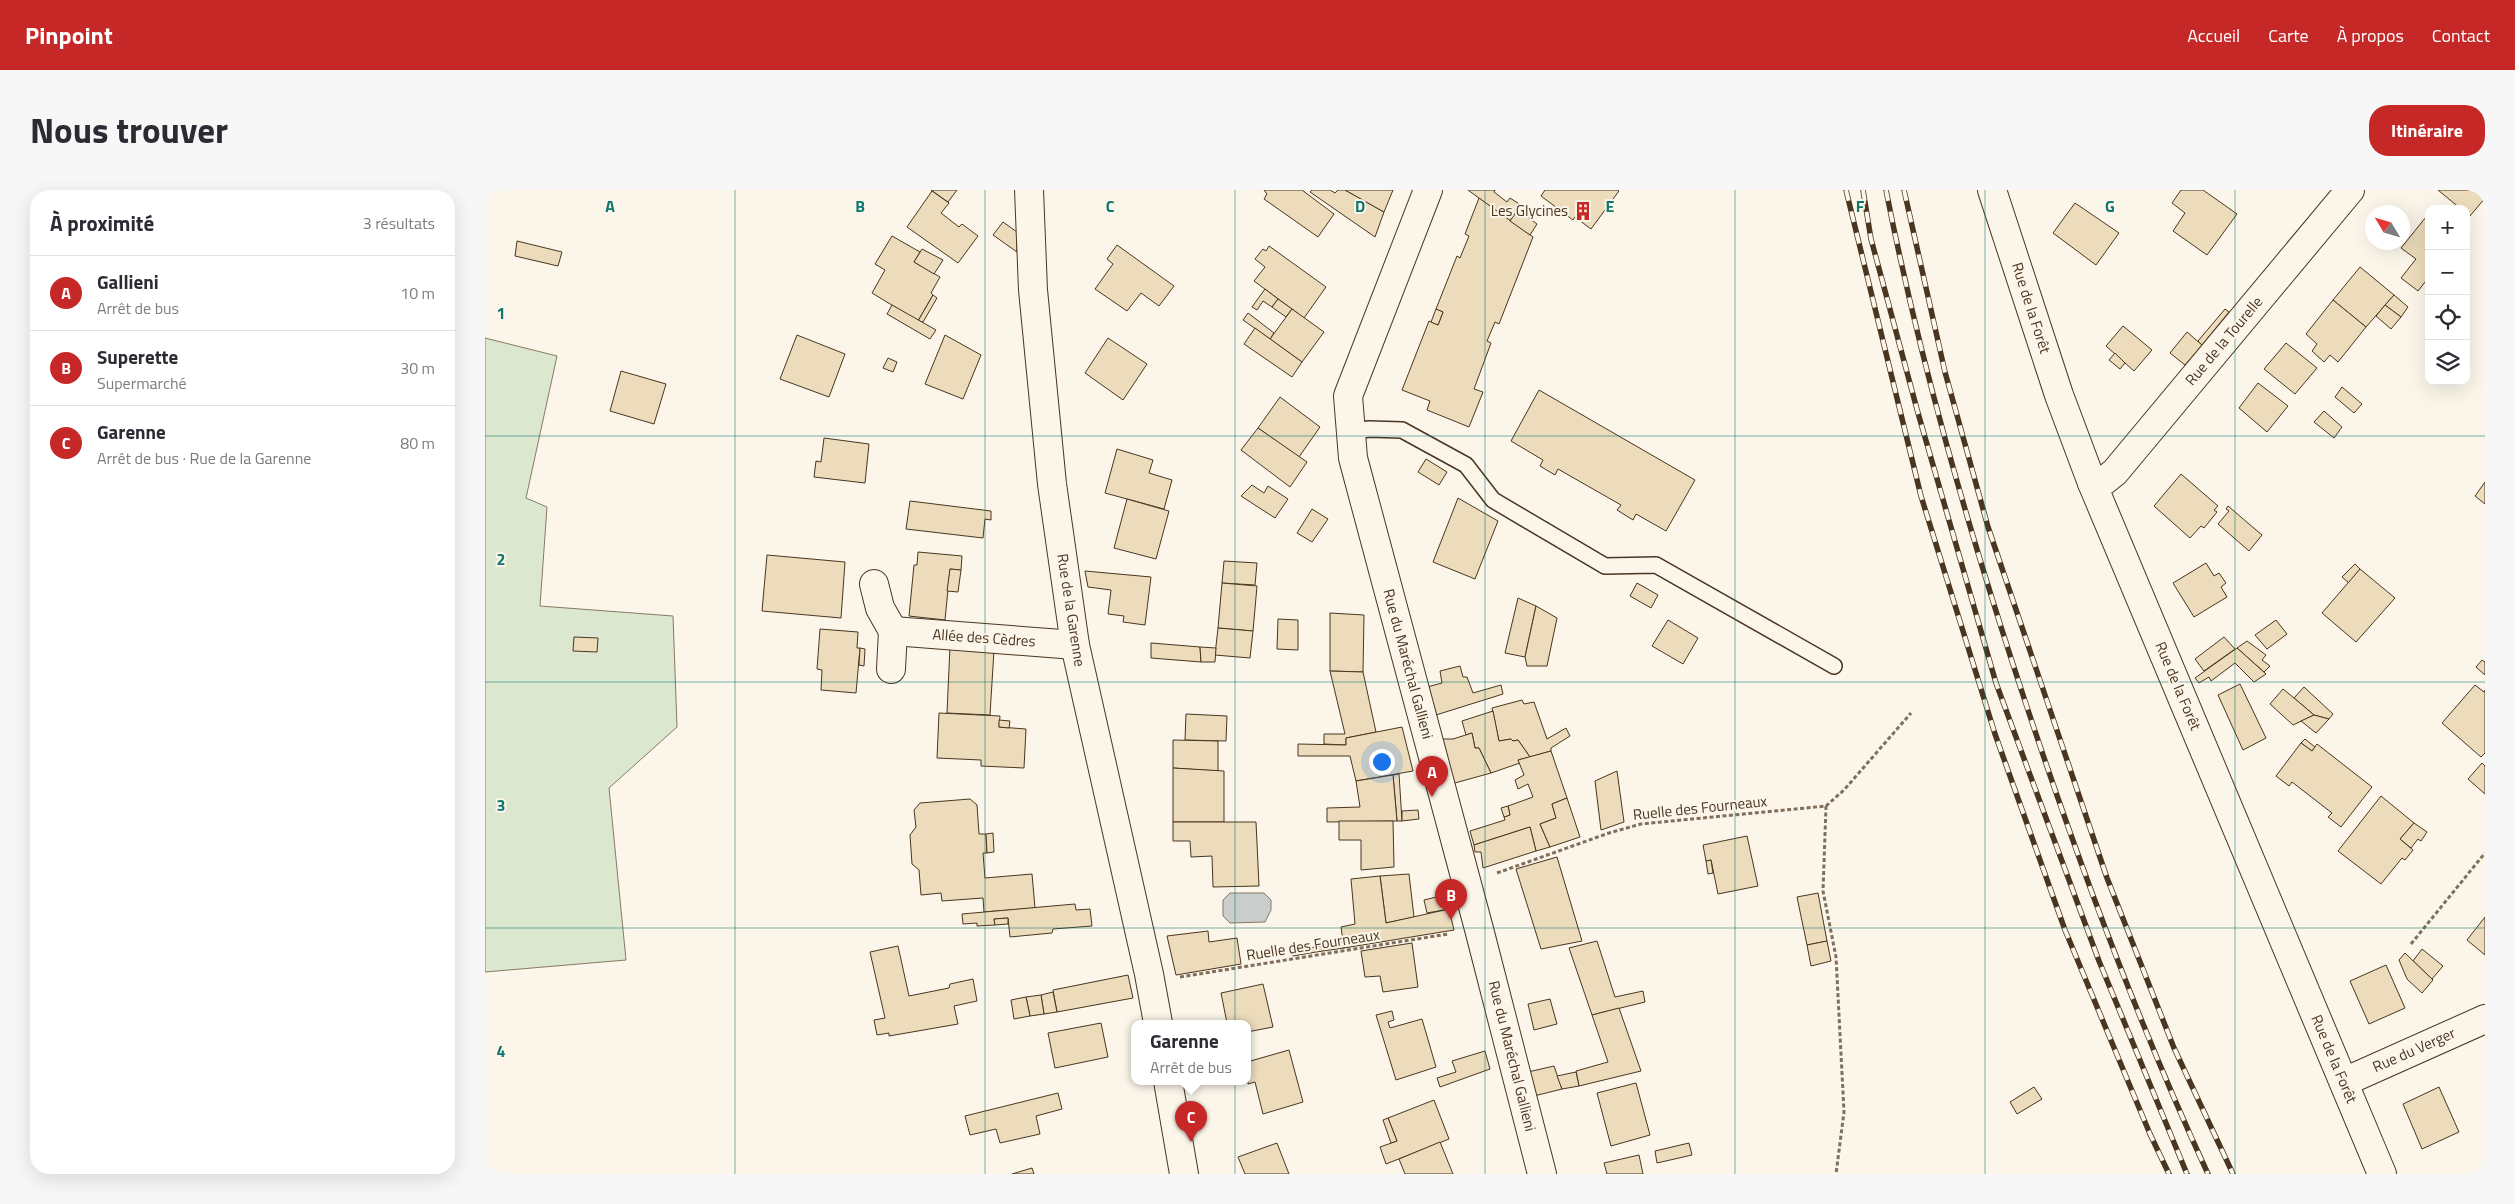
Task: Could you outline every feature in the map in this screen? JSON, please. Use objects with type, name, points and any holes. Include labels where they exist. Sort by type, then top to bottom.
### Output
[{"type":"main road","name":"Rue de la Garenne","points":[[1029,190],[1033,290],[1052,484],[1075,646],[1149,974],[1157,1020]]},
{"type":"main road","name":"Rue du Maréchal Gallieni","points":[[1428,190],[1348,396],[1353,458],[1479,929],[1542,1174]]},
{"type":"main road","name":"Rue de la Forêt","points":[[1992,190],[2059,395],[2092,482],[2382,1174]]},
{"type":"main road","name":"Rue de la Tourelle","points":[[2092,482],[2105,480],[2115,472],[2349,190]]},
{"type":"main road","points":[[874,584],[880,608],[893,631],[891,669]]},
{"type":"main road","name":"Allée des Cèdres","points":[[893,631],[1075,646]]},
{"type":"main road","name":"Rue du Verger","points":[[2344,1082],[2485,1019]]},
{"type":"main road","points":[[1169,1085],[1184,1174]]},
{"type":"lane","points":[[1350,432],[1369,429],[1402,430],[1466,465],[1493,500],[1605,566],[1656,564],[1834,666]]},
{"type":"path","points":[[1836,1174],[1844,1112],[1836,958],[1823,891],[1826,806],[1844,790],[1911,713]]},
{"type":"path","name":"Ruelle des Fourneaux","points":[[1466,884],[1609,833],[1641,824],[1826,806]]},
{"type":"path","points":[[2411,944],[2485,853]]},
{"type":"path","name":"Ruelle des Fourneaux","points":[[1149,974],[1178,978],[1479,929]]},
{"type":"green space","points":[[485,338],[557,356],[526,498],[547,507],[540,606],[673,616],[677,727],[609,788],[626,960],[485,972]]},
{"type":"shaded area","points":[[1230,893],[1264,893],[1271,900],[1271,910],[1265,922],[1230,923],[1223,916],[1223,900]]},
{"type":"building","points":[[931,190],[957,190],[948,202]]},
{"type":"building","points":[[1264,190],[1302,190],[1334,214],[1318,237],[1264,199],[1267,194]]},
{"type":"building","points":[[1312,190],[1330,190],[1335,193],[1338,190],[1345,190],[1384,212],[1375,237],[1310,192]]},
{"type":"building","points":[[1345,190],[1393,190],[1384,212]]},
{"type":"building","points":[[1468,190],[1495,190],[1494,192],[1507,202],[1510,198],[1521,205],[1510,221]]},
{"type":"building","name":"Les Glycines","points":[[1545,190],[1619,191],[1591,229],[1575,217],[1573,220],[1541,196]]},
{"type":"building","points":[[2181,190],[2203,190],[2237,214],[2207,255],[2173,231],[2185,213],[2172,203]]},
{"type":"building","points":[[2438,190],[2485,190],[2485,198],[2470,216],[2470,205],[2456,205]]},
{"type":"building","points":[[932,191],[949,203],[941,213],[959,227],[962,224],[978,236],[958,263],[907,227]]},
{"type":"building","points":[[1479,198],[1533,237],[1499,324],[1495,322],[1487,341],[1491,343],[1474,389],[1483,392],[1469,427],[1427,410],[1430,401],[1402,390],[1429,321],[1438,325],[1443,312],[1436,309],[1457,256],[1460,258],[1469,236],[1465,234]]},
{"type":"building","points":[[2075,203],[2119,233],[2096,265],[2053,233]]},
{"type":"building","points":[[1518,210],[1537,224],[1530,235],[1510,221]]},
{"type":"building","points":[[2425,218],[2425,282],[2418,291],[2401,278],[2416,259],[2404,250],[2410,250],[2410,237]]},
{"type":"building","points":[[1003,222],[1017,232],[1017,252],[993,235]]},
{"type":"building","points":[[892,236],[920,252],[914,262],[940,277],[931,293],[933,295],[918,321],[872,293],[885,270],[875,264]]},
{"type":"building","points":[[517,241],[562,252],[558,266],[515,256]]},
{"type":"building","points":[[1117,245],[1174,286],[1159,306],[1141,293],[1127,311],[1095,289],[1113,264],[1107,259]]},
{"type":"building","points":[[1269,246],[1326,287],[1304,318],[1254,281],[1265,267],[1255,259],[1263,249],[1266,251]]},
{"type":"building","points":[[922,249],[943,260],[934,274],[914,262]]},
{"type":"building","points":[[2360,267],[2394,295],[2366,327],[2333,300]]},
{"type":"building","points":[[1265,289],[1278,299],[1272,307],[1263,301],[1257,310],[1252,307]]},
{"type":"building","points":[[933,295],[937,298],[923,322],[918,321]]},
{"type":"building","points":[[2394,295],[2408,307],[2401,317],[2385,305]]},
{"type":"building","points":[[1278,299],[1292,309],[1286,317],[1272,307]]},
{"type":"building","points":[[2333,300],[2366,327],[2338,362],[2330,355],[2324,362],[2312,351],[2317,344],[2306,334]]},
{"type":"building","points":[[892,305],[936,330],[930,339],[887,314]]},
{"type":"building","points":[[2385,305],[2401,317],[2391,329],[2376,316]]},
{"type":"building","points":[[1292,309],[1324,332],[1302,362],[1270,339]]},
{"type":"building","points":[[1436,309],[1443,312],[1438,325],[1431,322]]},
{"type":"building","points":[[2225,309],[2229,312],[2202,345],[2198,341]]},
{"type":"building","points":[[1248,313],[1274,333],[1270,339],[1243,320]]},
{"type":"building","points":[[2123,326],[2152,350],[2134,371],[2106,346]]},
{"type":"building","points":[[1255,328],[1302,362],[1292,377],[1244,344]]},
{"type":"building","points":[[2187,332],[2202,345],[2185,365],[2170,353]]},
{"type":"building","points":[[797,335],[845,354],[829,397],[780,379]]},
{"type":"building","points":[[945,335],[981,355],[963,399],[925,384]]},
{"type":"building","points":[[1108,338],[1147,364],[1123,400],[1085,373]]},
{"type":"building","points":[[2286,343],[2317,368],[2295,394],[2264,369]]},
{"type":"building","points":[[2115,353],[2125,363],[2120,369],[2109,360]]},
{"type":"building","points":[[888,358],[897,362],[893,372],[883,368]]},
{"type":"building","points":[[621,371],[666,384],[654,424],[610,411]]},
{"type":"building","points":[[2258,383],[2288,406],[2267,432],[2239,408]]},
{"type":"building","points":[[2342,387],[2362,404],[2354,413],[2335,397]]},
{"type":"building","points":[[1539,390],[1695,480],[1666,531],[1636,514],[1633,520],[1617,510],[1621,505],[1558,469],[1555,475],[1540,466],[1543,460],[1511,441]]},
{"type":"building","points":[[1280,397],[1320,427],[1299,457],[1258,428]]},
{"type":"building","points":[[2324,411],[2342,427],[2334,438],[2314,422]]},
{"type":"building","points":[[1258,428],[1307,462],[1290,487],[1241,450]]},
{"type":"building","points":[[824,438],[869,444],[865,483],[814,477],[816,461],[821,462]]},
{"type":"building","points":[[1117,449],[1153,460],[1149,473],[1172,480],[1164,509],[1105,493]]},
{"type":"building","points":[[1426,459],[1447,472],[1439,485],[1418,472]]},
{"type":"building","points":[[2181,474],[2218,506],[2214,510],[2217,512],[2204,528],[2201,526],[2190,538],[2154,506]]},
{"type":"building","points":[[2485,482],[2485,504],[2475,496]]},
{"type":"building","points":[[1252,485],[1264,493],[1268,486],[1288,499],[1275,518],[1241,496]]},
{"type":"building","points":[[1458,498],[1498,521],[1475,579],[1433,562]]},
{"type":"building","points":[[1127,499],[1169,511],[1156,559],[1114,548]]},
{"type":"building","points":[[910,501],[991,511],[991,520],[985,519],[983,538],[906,529]]},
{"type":"building","points":[[2228,506],[2262,535],[2249,551],[2218,524],[2229,511],[2226,509]]},
{"type":"building","points":[[1312,509],[1328,519],[1312,542],[1297,533]]},
{"type":"building","points":[[918,552],[962,556],[961,570],[950,569],[945,620],[909,616],[914,565],[917,565]]},
{"type":"building","points":[[767,555],[845,562],[841,618],[762,611]]},
{"type":"building","points":[[1224,561],[1257,563],[1255,585],[1222,583]]},
{"type":"building","points":[[2206,563],[2214,576],[2219,573],[2226,583],[2221,587],[2227,597],[2194,617],[2173,583]]},
{"type":"building","points":[[2355,564],[2360,569],[2349,583],[2342,577]]},
{"type":"building","points":[[950,569],[961,570],[958,592],[947,591]]},
{"type":"building","points":[[2360,569],[2395,598],[2356,642],[2322,613]]},
{"type":"building","points":[[1085,571],[1151,577],[1145,625],[1123,622],[1124,616],[1108,614],[1111,590],[1088,587]]},
{"type":"building","points":[[1222,583],[1257,586],[1253,631],[1218,628]]},
{"type":"building","points":[[1637,583],[1658,595],[1651,608],[1630,596]]},
{"type":"building","points":[[1518,598],[1536,606],[1525,657],[1505,653]]},
{"type":"building","points":[[1536,606],[1557,618],[1547,666],[1527,666],[1525,657]]},
{"type":"building","points":[[1330,613],[1364,615],[1363,672],[1330,671]]},
{"type":"building","points":[[1278,619],[1298,620],[1298,650],[1277,649]]},
{"type":"building","points":[[1668,620],[1698,638],[1683,664],[1652,646]]},
{"type":"building","points":[[2276,620],[2287,634],[2267,649],[2255,635]]},
{"type":"building","points":[[1218,628],[1253,631],[1250,658],[1215,655]]},
{"type":"building","points":[[820,629],[858,632],[857,648],[860,648],[856,693],[821,690],[822,670],[817,669]]},
{"type":"building","points":[[574,637],[598,638],[597,652],[573,651]]},
{"type":"building","points":[[2224,637],[2235,649],[2204,671],[2195,659]]},
{"type":"building","points":[[2247,641],[2266,655],[2262,660],[2270,666],[2264,672],[2237,648]]},
{"type":"building","points":[[1151,643],[1200,647],[1201,662],[1151,658]]},
{"type":"building","points":[[950,646],[994,650],[990,715],[947,713]]},
{"type":"building","points":[[1200,647],[1216,648],[1215,662],[1201,662]]},
{"type":"building","points":[[860,648],[865,649],[864,666],[859,665]]},
{"type":"building","points":[[2237,648],[2266,674],[2254,682],[2235,663],[2211,681],[2209,677],[2199,683],[2195,678]]},
{"type":"building","points":[[2482,660],[2485,662],[2485,675],[2476,667]]},
{"type":"building","points":[[1460,666],[1463,677],[1467,677],[1473,693],[1501,685],[1503,694],[1436,715],[1427,687],[1442,683],[1440,671]]},
{"type":"building","points":[[1330,671],[1363,672],[1376,732],[1346,738],[1346,745],[1324,744],[1324,734],[1345,734]]},
{"type":"building","points":[[2240,684],[2266,738],[2243,750],[2218,695]]},
{"type":"building","points":[[2475,685],[2484,692],[2485,690],[2485,753],[2481,757],[2442,723]]},
{"type":"building","points":[[2304,687],[2333,714],[2329,719],[2314,715],[2294,698]]},
{"type":"building","points":[[2283,689],[2314,715],[2293,725],[2270,704]]},
{"type":"building","points":[[1522,700],[1524,704],[1534,702],[1547,739],[1566,728],[1570,736],[1551,748],[1551,751],[1530,757],[1518,740],[1499,741],[1492,708]]},
{"type":"building","points":[[1493,711],[1499,741],[1518,740],[1530,757],[1518,760],[1520,763],[1491,773],[1479,748],[1475,748],[1472,733],[1466,735],[1462,721]]},
{"type":"building","points":[[939,713],[1000,716],[999,727],[1026,729],[1024,768],[981,766],[981,760],[937,758]]},
{"type":"building","points":[[1186,714],[1227,716],[1226,741],[1185,740]]},
{"type":"building","points":[[2314,715],[2329,719],[2316,733],[2301,721]]},
{"type":"building","points":[[999,720],[1010,721],[1009,728],[999,727]]},
{"type":"building","points":[[1402,727],[1413,771],[1356,781],[1350,756],[1298,756],[1298,744],[1346,745],[1346,738]]},
{"type":"building","points":[[1472,733],[1475,748],[1479,748],[1491,773],[1444,786],[1442,739],[1453,739]]},
{"type":"building","points":[[2305,739],[2315,747],[2312,751],[2301,743]]},
{"type":"building","points":[[1173,740],[1218,741],[1218,771],[1173,768]]},
{"type":"building","points":[[2301,743],[2312,751],[2317,744],[2372,787],[2341,827],[2328,817],[2332,813],[2292,782],[2289,786],[2276,776]]},
{"type":"building","points":[[1551,751],[1567,798],[1552,804],[1556,818],[1540,824],[1550,847],[1536,851],[1530,827],[1474,845],[1470,831],[1505,820],[1504,817],[1510,815],[1508,806],[1533,797],[1528,784],[1518,789],[1515,780],[1524,775],[1518,760]]},
{"type":"building","points":[[2482,763],[2485,766],[2485,794],[2468,779]]},
{"type":"building","points":[[1173,768],[1224,771],[1224,822],[1173,822]]},
{"type":"building","points":[[1617,771],[1624,822],[1601,830],[1595,781]]},
{"type":"building","points":[[1399,774],[1402,821],[1397,821],[1393,775]]},
{"type":"building","points":[[1393,775],[1397,821],[1327,822],[1327,808],[1360,807],[1356,781]]},
{"type":"building","points":[[2381,796],[2414,823],[2400,839],[2413,850],[2405,860],[2402,858],[2381,884],[2338,851]]},
{"type":"building","points":[[1567,798],[1580,837],[1550,847],[1540,824],[1556,818],[1552,804]]},
{"type":"building","points":[[970,799],[977,805],[979,834],[986,834],[987,853],[983,853],[985,878],[1032,874],[1035,908],[984,912],[983,898],[942,901],[941,893],[921,895],[919,870],[912,864],[910,835],[916,827],[914,810],[920,803]]},
{"type":"building","points":[[1508,806],[1510,815],[1504,817],[1501,808]]},
{"type":"building","points":[[1418,810],[1419,819],[1402,821],[1402,811]]},
{"type":"building","points":[[1339,821],[1393,821],[1394,867],[1361,870],[1361,840],[1339,840]]},
{"type":"building","points":[[1173,822],[1256,822],[1259,886],[1213,887],[1212,856],[1191,857],[1190,841],[1173,841]]},
{"type":"building","points":[[2414,823],[2427,832],[2421,841],[2418,839],[2411,848],[2400,839]]},
{"type":"building","points":[[1530,827],[1536,851],[1483,868],[1481,852],[1475,852],[1474,845]]},
{"type":"building","points":[[993,833],[994,852],[987,853],[986,834]]},
{"type":"building","points":[[1747,836],[1758,886],[1718,894],[1711,860],[1706,861],[1703,845]]},
{"type":"building","points":[[1557,857],[1582,941],[1541,949],[1516,869]]},
{"type":"building","points":[[1711,860],[1713,873],[1708,874],[1706,861]]},
{"type":"building","points":[[1409,874],[1414,917],[1386,923],[1380,876]]},
{"type":"building","points":[[1380,876],[1386,923],[1449,909],[1454,930],[1344,948],[1341,927],[1355,924],[1351,879]]},
{"type":"building","points":[[1818,893],[1827,941],[1807,945],[1797,897]]},
{"type":"building","points":[[1445,895],[1449,909],[1427,913],[1424,900]]},
{"type":"building","points":[[1075,904],[1076,910],[1090,909],[1092,926],[1053,929],[1052,933],[1010,937],[1008,918],[994,919],[995,925],[977,926],[977,923],[963,924],[962,914]]},
{"type":"building","points":[[2485,917],[2485,955],[2467,940]]},
{"type":"building","points":[[1008,918],[1008,924],[995,925],[994,919]]},
{"type":"building","points":[[1208,931],[1209,942],[1237,938],[1241,964],[1176,975],[1167,936]]},
{"type":"building","points":[[1597,941],[1615,997],[1643,991],[1645,1002],[1592,1015],[1569,948]]},
{"type":"building","points":[[1827,941],[1831,961],[1811,966],[1807,945]]},
{"type":"building","points":[[1343,942],[1344,948],[1316,952],[1316,947]]},
{"type":"building","points":[[1412,943],[1418,987],[1383,992],[1380,976],[1365,977],[1361,951]]},
{"type":"building","points":[[898,946],[909,996],[949,988],[950,984],[973,979],[977,1001],[954,1006],[958,1024],[889,1036],[889,1033],[877,1035],[874,1020],[885,1018],[870,952]]},
{"type":"building","points":[[1316,947],[1316,952],[1293,956],[1292,950]]},
{"type":"building","points":[[2422,949],[2443,966],[2432,979],[2413,961]]},
{"type":"building","points":[[2405,953],[2433,980],[2422,993],[2407,979],[2399,960]]},
{"type":"building","points":[[2386,965],[2405,1008],[2369,1024],[2350,981]]},
{"type":"building","points":[[1128,975],[1133,998],[1057,1012],[1053,990]]},
{"type":"building","points":[[1263,984],[1273,1027],[1251,1031],[1251,1020],[1226,1020],[1221,993]]},
{"type":"building","points":[[1053,992],[1057,1012],[1044,1014],[1041,995]]},
{"type":"building","points":[[1041,995],[1044,1014],[1030,1016],[1026,997]]},
{"type":"building","points":[[1026,997],[1030,1016],[1014,1019],[1011,1000]]},
{"type":"building","points":[[1550,999],[1557,1024],[1534,1030],[1528,1004]]},
{"type":"building","points":[[1619,1008],[1641,1071],[1579,1086],[1576,1071],[1608,1062],[1592,1015]]},
{"type":"building","points":[[1392,1011],[1394,1020],[1388,1022],[1390,1028],[1422,1019],[1436,1067],[1396,1080],[1376,1015]]},
{"type":"building","points":[[1101,1023],[1108,1057],[1055,1068],[1048,1033]]},
{"type":"building","points":[[1289,1050],[1303,1102],[1263,1114],[1255,1082],[1251,1083],[1251,1061]]},
{"type":"building","points":[[1485,1051],[1490,1069],[1440,1087],[1437,1078],[1456,1072],[1452,1061]]},
{"type":"building","points":[[1554,1066],[1562,1089],[1534,1096],[1528,1072]]},
{"type":"building","points":[[1576,1072],[1579,1086],[1562,1089],[1557,1076]]},
{"type":"building","points":[[1636,1083],[1650,1135],[1611,1146],[1597,1093]]},
{"type":"building","points":[[2034,1087],[2042,1099],[2017,1114],[2010,1102]]},
{"type":"building","points":[[2439,1087],[2459,1132],[2422,1149],[2403,1104]]},
{"type":"building","points":[[1058,1093],[1062,1109],[1036,1116],[1040,1134],[1000,1143],[996,1129],[970,1135],[965,1116]]},
{"type":"building","points":[[1434,1100],[1449,1139],[1386,1164],[1380,1147],[1397,1141],[1388,1118]]},
{"type":"building","points":[[1388,1118],[1397,1141],[1391,1143],[1383,1120]]},
{"type":"building","points":[[1440,1142],[1453,1174],[1405,1174],[1399,1159]]},
{"type":"building","points":[[1277,1143],[1289,1174],[1245,1174],[1238,1157]]},
{"type":"building","points":[[1689,1143],[1692,1155],[1657,1163],[1655,1151]]},
{"type":"building","points":[[1639,1155],[1643,1174],[1607,1174],[1604,1163]]},
{"type":"building","points":[[1032,1168],[1034,1174],[1012,1174]]},
{"type":"railway","points":[[1846,190],[1921,496],[1995,734],[2065,930],[2150,1134],[2169,1174]]},
{"type":"railway","points":[[1863,190],[1871,239],[1918,413],[1996,683],[2099,961],[2187,1174]]},
{"type":"railway","points":[[1886,190],[1914,319],[1947,446],[2024,698],[2065,819],[2109,939],[2157,1057],[2208,1174]]},
{"type":"railway","points":[[1904,190],[1945,372],[1988,527],[2107,878],[2174,1048],[2233,1174]]},
{"type":"place","name":"Les Glycines","points":[[1583,211]]},
{"type":"place","name":"Gallieni","points":[[1432,797]]},
{"type":"place","name":"Superette","points":[[1451,920]]},
{"type":"place","name":"Garenne","points":[[1191,1142]]}]
